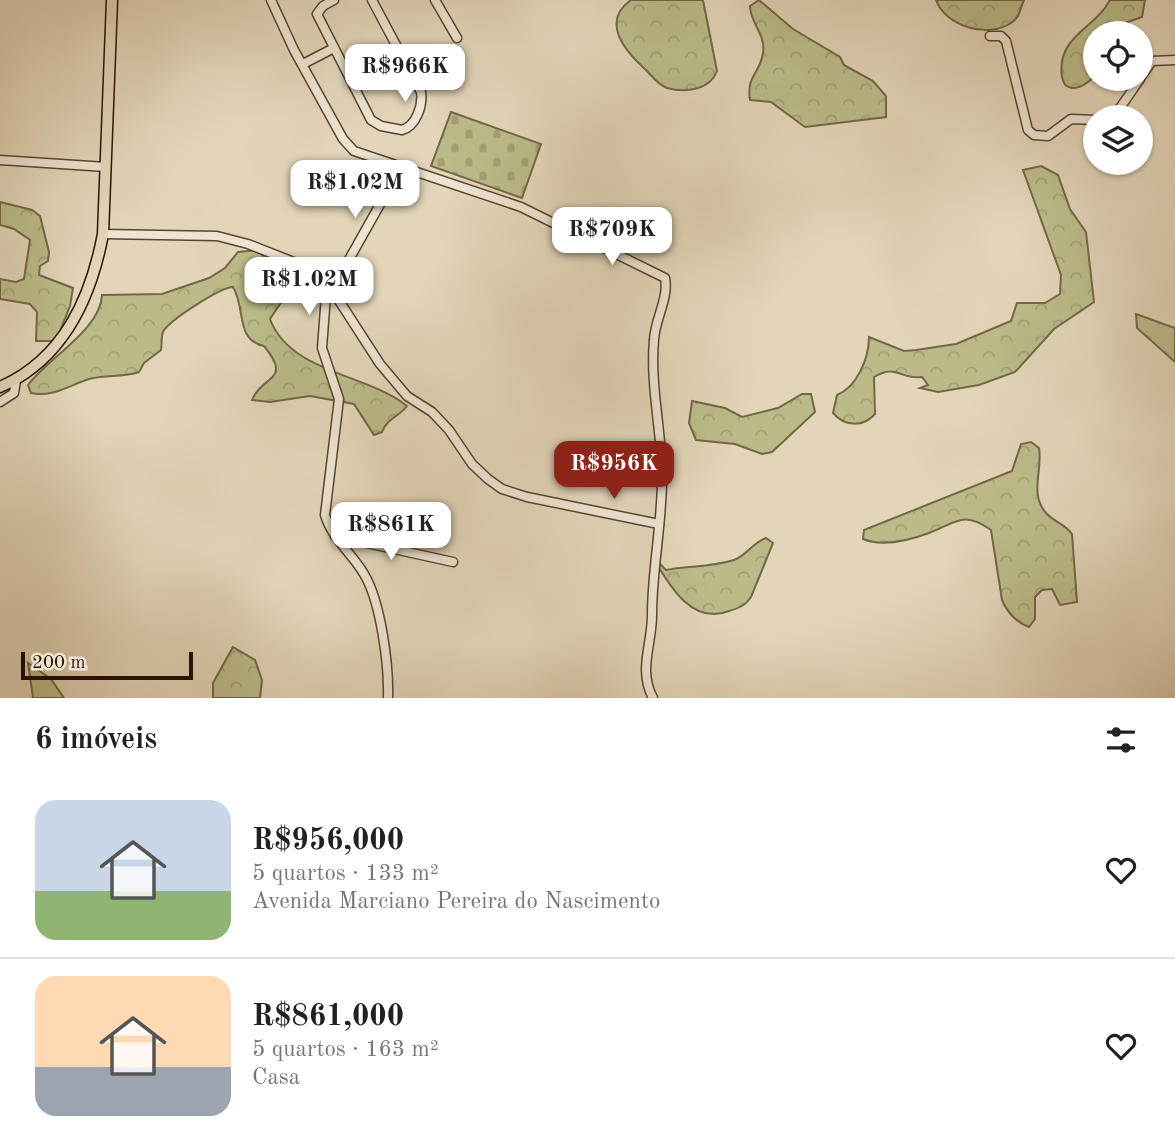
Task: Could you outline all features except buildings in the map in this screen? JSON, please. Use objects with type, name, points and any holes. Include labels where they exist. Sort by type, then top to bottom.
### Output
[{"type":"main road","points":[[0,387],[16,380],[58,344],[73,324],[96,269],[103,234],[112,0]]},
{"type":"street","points":[[271,0],[348,146],[366,156],[522,207],[665,278],[666,287],[653,339],[655,404],[662,471],[652,586],[652,621],[645,678],[650,697]]},
{"type":"street","points":[[334,0],[323,6],[317,14],[371,120],[391,129],[409,128],[422,103],[421,92],[372,0]]},
{"type":"street","points":[[435,0],[457,38]]},
{"type":"street","points":[[990,36],[1001,36],[1006,41],[1028,130],[1042,137],[1071,119],[1083,119]]},
{"type":"street","points":[[303,64],[332,48]]},
{"type":"street","points":[[1153,61],[1175,60]]},
{"type":"street","points":[[0,160],[106,167]]},
{"type":"street","points":[[388,698],[380,628],[371,587],[335,536],[325,515],[340,399],[322,348],[330,285],[401,167]]},
{"type":"street","points":[[103,234],[217,236],[248,244],[314,270],[330,285],[380,364],[407,396],[432,412],[449,430],[472,464],[488,479],[502,489],[527,497],[659,524]]},
{"type":"street","points":[[0,402],[14,393],[16,380]]},
{"type":"street","points":[[335,536],[453,562]]},
{"type":"green space","points":[[631,0],[703,0],[717,71],[714,77],[703,86],[689,90],[667,88],[658,83],[630,54],[619,36],[617,18]]},
{"type":"green space","points":[[759,0],[793,29],[840,57],[844,65],[873,81],[886,96],[886,117],[805,127],[771,102],[750,100],[750,85],[763,53],[762,40],[752,18],[750,6]]},
{"type":"green space","points":[[936,0],[1024,0],[1014,21],[1002,28],[980,30],[948,17]]},
{"type":"green space","points":[[1110,0],[1145,0],[1142,17],[1130,21],[1093,21]]},
{"type":"green space","points":[[1083,30],[1083,85],[1072,88],[1064,83],[1062,63],[1065,52]]},
{"type":"green space","points":[[451,112],[541,144],[522,198],[431,166]]},
{"type":"green space","points":[[1041,166],[1058,175],[1070,209],[1086,232],[1094,302],[1054,329],[1015,372],[979,385],[938,392],[920,388],[928,385],[922,377],[882,373],[874,377],[875,414],[870,419],[854,424],[837,417],[833,413],[837,395],[856,379],[867,354],[869,337],[904,351],[956,344],[1011,321],[1017,303],[1045,303],[1060,294],[1061,275],[1023,170]]},
{"type":"green space","points":[[0,202],[32,210],[40,216],[49,252],[48,261],[40,266],[39,275],[73,288],[70,306],[56,341],[36,341],[37,312],[30,304],[0,299],[0,279],[16,282],[24,279],[30,240],[14,229],[0,225]]},
{"type":"green space","points":[[258,250],[279,273],[289,278],[292,286],[270,319],[280,337],[294,351],[312,362],[372,386],[407,406],[382,432],[374,435],[354,404],[310,396],[270,402],[252,400],[273,377],[276,366],[264,346],[255,343],[245,330],[233,287],[207,298],[167,327],[162,334],[161,350],[144,363],[139,372],[89,379],[46,394],[31,393],[28,385],[93,320],[102,295],[162,294],[209,278],[225,268],[238,252]]},
{"type":"green space","points":[[1136,314],[1175,328],[1175,362],[1137,328]]},
{"type":"green space","points":[[802,394],[811,394],[815,412],[772,452],[762,454],[735,444],[696,440],[689,423],[692,401],[725,408],[742,417],[778,408]]},
{"type":"green space","points":[[1031,442],[1039,448],[1037,489],[1041,505],[1049,516],[1072,534],[1077,602],[1060,605],[1052,589],[1042,590],[1035,597],[1035,619],[1029,627],[1017,620],[1002,600],[991,530],[973,521],[960,520],[921,536],[896,542],[863,539],[864,530],[1012,471],[1021,444]]},
{"type":"green space","points":[[766,538],[773,543],[751,597],[739,608],[715,614],[703,613],[682,599],[652,556],[666,570],[717,564],[738,558]]},
{"type":"green space","points":[[233,647],[255,660],[262,680],[260,698],[213,698],[213,683]]},
{"type":"green space","points":[[28,663],[51,679],[64,698],[33,698]]}]
